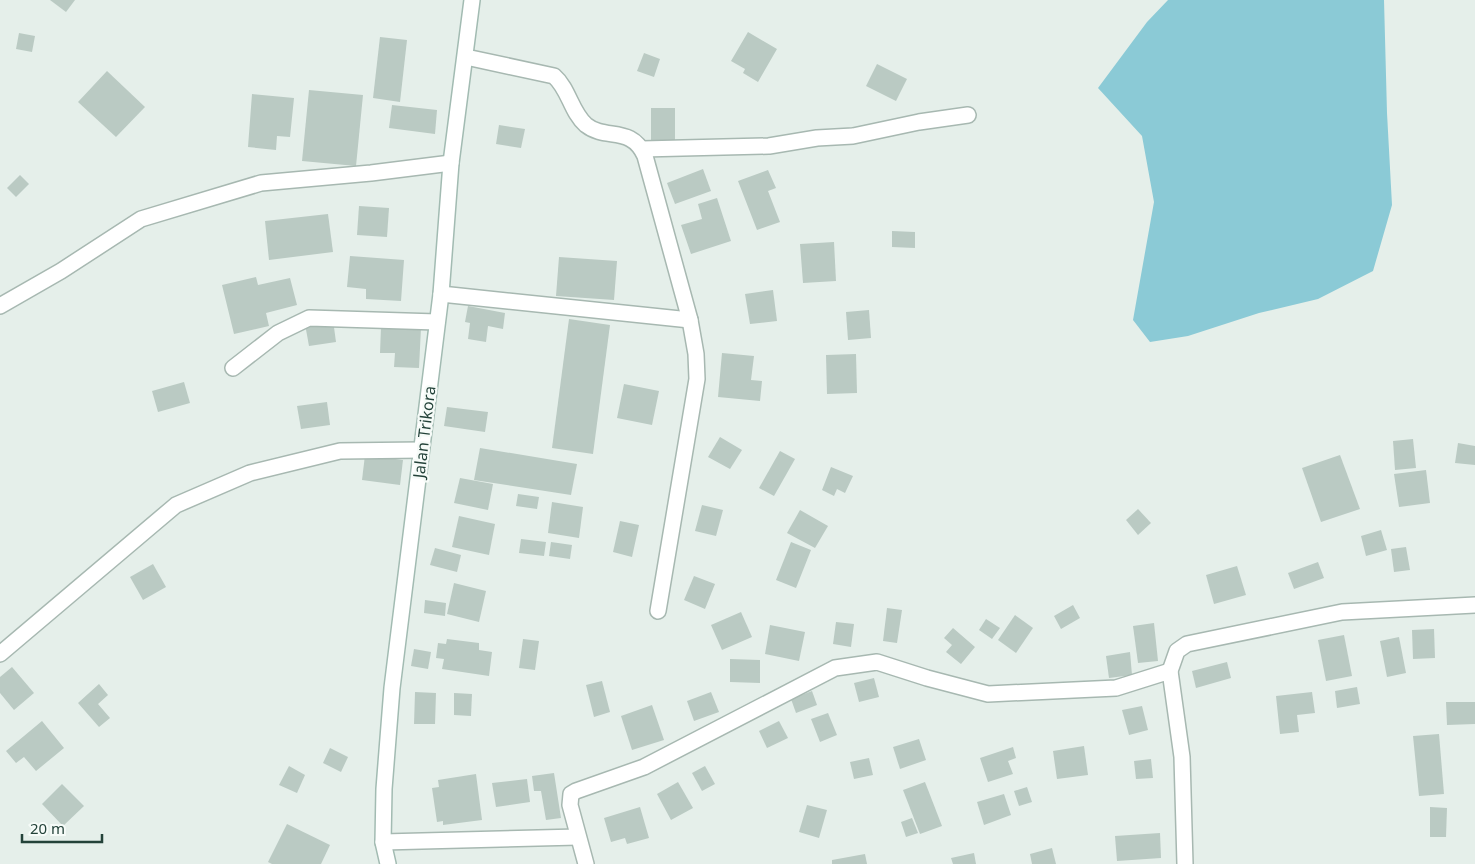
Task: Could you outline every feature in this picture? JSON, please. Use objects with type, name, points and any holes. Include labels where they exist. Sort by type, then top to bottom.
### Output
[{"type":"street","name":"Jalan Trikora","points":[[388,864],[383,842],[390,705],[441,294],[451,163],[472,0]]},
{"type":"street","points":[[466,57],[554,76],[561,82],[580,118],[587,126],[632,139],[642,149],[690,320],[696,354],[697,380],[658,612]]},
{"type":"street","points":[[642,149],[769,146],[817,138],[853,136],[919,122],[968,115]]},
{"type":"street","points":[[0,306],[61,271],[141,219],[261,183],[371,173],[451,163]]},
{"type":"street","points":[[441,294],[690,320]]},
{"type":"street","points":[[233,368],[278,333],[309,318],[437,322]]},
{"type":"street","points":[[0,654],[176,505],[250,473],[340,451],[421,450]]},
{"type":"street","points":[[1185,864],[1182,757],[1170,671],[1177,651],[1187,644],[1342,612],[1475,605]]},
{"type":"street","points":[[586,864],[570,806],[571,794],[644,768],[835,668],[876,662],[988,694],[1116,688],[1170,671]]},
{"type":"street","points":[[383,842],[578,837]]},
{"type":"water","points":[[1168,0],[1384,0],[1392,205],[1373,271],[1318,299],[1259,313],[1188,336],[1150,342],[1133,320],[1154,202],[1142,136],[1098,88],[1147,22]]},
{"type":"building","points":[[50,0],[75,0],[66,12]]},
{"type":"building","points":[[748,32],[777,49],[758,82],[743,73],[745,69],[731,61]]},
{"type":"building","points":[[19,33],[35,36],[32,52],[16,49]]},
{"type":"building","points":[[380,37],[407,40],[400,102],[373,98]]},
{"type":"building","points":[[644,53],[660,59],[654,77],[637,71]]},
{"type":"building","points":[[877,64],[907,79],[896,101],[866,86]]},
{"type":"building","points":[[107,71],[145,107],[116,137],[78,102]]},
{"type":"building","points":[[309,90],[363,95],[356,166],[302,161]]},
{"type":"building","points":[[252,94],[294,98],[290,137],[277,136],[276,150],[248,147]]},
{"type":"building","points":[[392,105],[437,110],[435,134],[389,128]]},
{"type":"building","points":[[651,108],[675,108],[675,140],[651,140]]},
{"type":"building","points":[[499,125],[525,129],[521,148],[496,144]]},
{"type":"building","points":[[703,169],[711,191],[675,204],[667,183]]},
{"type":"building","points":[[768,170],[776,188],[768,191],[780,222],[757,230],[738,181]]},
{"type":"building","points":[[20,175],[29,184],[16,197],[7,188]]},
{"type":"building","points":[[717,198],[731,241],[691,254],[681,225],[702,219],[698,204]]},
{"type":"building","points":[[359,206],[389,208],[387,237],[357,235]]},
{"type":"building","points":[[328,214],[333,252],[269,260],[265,221]]},
{"type":"building","points":[[892,231],[915,232],[915,248],[892,247]]},
{"type":"building","points":[[834,242],[836,281],[803,283],[800,244]]},
{"type":"building","points":[[350,256],[404,260],[401,301],[366,299],[366,289],[347,287]]},
{"type":"building","points":[[559,257],[617,261],[614,300],[556,296]]},
{"type":"building","points":[[256,277],[258,285],[290,278],[297,305],[266,313],[269,326],[234,334],[222,285]]},
{"type":"building","points":[[773,290],[777,321],[750,324],[745,294]]},
{"type":"building","points":[[468,306],[505,313],[503,329],[488,326],[486,342],[468,339],[470,323],[465,322]]},
{"type":"building","points":[[869,310],[871,338],[848,340],[846,312]]},
{"type":"building","points":[[569,319],[610,325],[593,454],[552,448]]},
{"type":"building","points":[[333,320],[336,342],[309,346],[305,324]]},
{"type":"building","points":[[381,327],[421,328],[419,368],[394,367],[395,353],[380,353]]},
{"type":"building","points":[[722,353],[754,356],[751,380],[762,381],[760,401],[718,397]]},
{"type":"building","points":[[856,354],[857,393],[827,394],[826,355]]},
{"type":"building","points":[[184,382],[190,403],[158,412],[152,391]]},
{"type":"building","points":[[624,384],[659,391],[652,425],[617,418]]},
{"type":"building","points":[[327,402],[330,425],[301,429],[297,406]]},
{"type":"building","points":[[447,407],[488,412],[485,432],[444,426]]},
{"type":"building","points":[[720,437],[742,450],[730,469],[708,457]]},
{"type":"building","points":[[1413,439],[1416,468],[1395,470],[1393,441]]},
{"type":"building","points":[[1458,443],[1475,446],[1475,465],[1455,463]]},
{"type":"building","points":[[480,448],[577,464],[571,495],[474,480]]},
{"type":"building","points":[[780,451],[795,459],[774,496],[759,488]]},
{"type":"building","points":[[365,455],[403,460],[400,485],[362,480]]},
{"type":"building","points":[[1340,455],[1360,509],[1321,522],[1302,468]]},
{"type":"building","points":[[831,467],[853,476],[845,493],[837,489],[834,496],[822,490]]},
{"type":"building","points":[[1426,470],[1430,503],[1399,507],[1394,474]]},
{"type":"building","points":[[460,478],[493,484],[488,510],[454,503]]},
{"type":"building","points":[[518,494],[539,497],[537,509],[516,506]]},
{"type":"building","points":[[552,502],[583,507],[579,538],[548,533]]},
{"type":"building","points":[[702,505],[723,510],[716,536],[695,531]]},
{"type":"building","points":[[1138,509],[1151,523],[1138,535],[1126,520]]},
{"type":"building","points":[[800,510],[828,526],[815,548],[787,533]]},
{"type":"building","points":[[459,516],[495,524],[489,555],[452,547]]},
{"type":"building","points":[[620,521],[639,525],[632,557],[613,552]]},
{"type":"building","points":[[1381,530],[1387,550],[1366,556],[1361,536]]},
{"type":"building","points":[[521,539],[546,542],[544,556],[519,553]]},
{"type":"building","points":[[551,542],[572,545],[570,559],[549,556]]},
{"type":"building","points":[[791,542],[811,550],[796,588],[776,580]]},
{"type":"building","points":[[1406,547],[1410,570],[1394,572],[1391,549]]},
{"type":"building","points":[[435,548],[461,555],[457,572],[430,565]]},
{"type":"building","points":[[1318,562],[1324,578],[1294,589],[1288,573]]},
{"type":"building","points":[[153,564],[166,587],[143,600],[130,577]]},
{"type":"building","points":[[1237,566],[1246,595],[1214,604],[1206,575]]},
{"type":"building","points":[[694,576],[715,584],[705,609],[684,600]]},
{"type":"building","points":[[454,583],[486,591],[479,622],[447,614]]},
{"type":"building","points":[[425,600],[446,603],[445,616],[424,613]]},
{"type":"building","points":[[1073,605],[1080,618],[1061,629],[1054,616]]},
{"type":"building","points":[[887,608],[902,610],[897,643],[883,641]]},
{"type":"building","points":[[741,612],[752,637],[722,650],[711,625]]},
{"type":"building","points":[[1015,615],[1033,628],[1016,653],[998,640]]},
{"type":"building","points":[[986,619],[1000,628],[992,639],[979,630]]},
{"type":"building","points":[[836,622],[854,624],[851,647],[833,644]]},
{"type":"building","points":[[1154,623],[1158,661],[1138,663],[1133,626]]},
{"type":"building","points":[[770,625],[805,632],[799,661],[765,654]]},
{"type":"building","points":[[953,628],[975,647],[961,664],[946,652],[952,645],[944,638]]},
{"type":"building","points":[[1434,629],[1435,658],[1413,659],[1412,630]]},
{"type":"building","points":[[1344,635],[1352,676],[1326,681],[1318,640]]},
{"type":"building","points":[[1399,637],[1406,673],[1387,677],[1380,641]]},
{"type":"building","points":[[447,639],[479,643],[479,650],[492,652],[489,676],[442,669],[444,659],[436,658],[438,643],[446,644]]},
{"type":"building","points":[[523,639],[539,641],[535,670],[519,668]]},
{"type":"building","points":[[414,649],[431,652],[428,669],[411,666]]},
{"type":"building","points":[[1130,652],[1132,675],[1109,678],[1106,656]]},
{"type":"building","points":[[730,659],[760,660],[760,683],[730,682]]},
{"type":"building","points":[[1227,662],[1231,678],[1196,688],[1192,671]]},
{"type":"building","points":[[12,667],[34,693],[14,710],[0,693],[0,677]]},
{"type":"building","points":[[874,678],[879,697],[859,702],[854,683]]},
{"type":"building","points":[[602,681],[610,712],[594,717],[586,685]]},
{"type":"building","points":[[99,684],[108,695],[98,704],[110,718],[99,727],[78,703]]},
{"type":"building","points":[[1357,687],[1360,704],[1337,708],[1335,691]]},
{"type":"building","points":[[812,691],[817,705],[796,713],[791,699]]},
{"type":"building","points":[[415,692],[436,693],[435,724],[414,724]]},
{"type":"building","points":[[711,692],[719,712],[694,721],[687,701]]},
{"type":"building","points":[[1312,692],[1315,713],[1297,715],[1299,732],[1280,734],[1276,696]]},
{"type":"building","points":[[454,693],[472,694],[471,716],[454,715]]},
{"type":"building","points":[[1446,702],[1475,702],[1475,724],[1447,725]]},
{"type":"building","points":[[652,705],[664,740],[632,750],[621,716]]},
{"type":"building","points":[[1142,706],[1148,730],[1129,735],[1122,710]]},
{"type":"building","points":[[828,713],[837,735],[820,742],[811,719]]},
{"type":"building","points":[[42,721],[64,748],[36,771],[24,757],[16,763],[6,751]]},
{"type":"building","points":[[779,721],[788,738],[767,748],[759,731]]},
{"type":"building","points":[[1439,734],[1444,794],[1419,796],[1413,736]]},
{"type":"building","points":[[919,739],[926,760],[900,769],[893,747]]},
{"type":"building","points":[[1084,746],[1088,775],[1057,779],[1053,751]]},
{"type":"building","points":[[1013,747],[1016,758],[1008,761],[1013,774],[988,782],[980,758]]},
{"type":"building","points":[[330,748],[348,757],[341,772],[323,763]]},
{"type":"building","points":[[869,758],[873,775],[854,779],[850,762]]},
{"type":"building","points":[[1151,759],[1153,778],[1136,779],[1134,761]]},
{"type":"building","points":[[289,766],[305,775],[297,793],[279,785]]},
{"type":"building","points":[[705,766],[715,784],[702,791],[692,773]]},
{"type":"building","points":[[554,773],[561,818],[546,820],[541,791],[534,791],[532,776]]},
{"type":"building","points":[[476,774],[482,820],[443,825],[443,821],[437,822],[432,788],[439,787],[438,780]]},
{"type":"building","points":[[527,779],[530,802],[496,807],[492,783]]},
{"type":"building","points":[[678,782],[693,808],[671,820],[657,794]]},
{"type":"building","points":[[925,782],[942,826],[920,834],[903,790]]},
{"type":"building","points":[[62,784],[84,806],[63,826],[42,804]]},
{"type":"building","points":[[1027,787],[1032,802],[1019,806],[1014,791]]},
{"type":"building","points":[[1004,794],[1011,815],[984,825],[977,802]]},
{"type":"building","points":[[807,805],[827,810],[819,838],[799,832]]},
{"type":"building","points":[[640,807],[649,838],[627,844],[625,838],[611,842],[604,818]]},
{"type":"building","points":[[1430,807],[1447,808],[1446,837],[1430,837]]},
{"type":"building","points":[[912,818],[918,833],[906,837],[901,822]]},
{"type":"building","points":[[287,824],[330,845],[321,864],[272,864],[268,862]]},
{"type":"building","points":[[1160,833],[1161,858],[1117,861],[1115,836]]},
{"type":"building","points":[[1052,848],[1056,864],[1032,864],[1030,854]]},
{"type":"building","points":[[974,853],[976,864],[953,864],[951,858]]},
{"type":"building","points":[[865,854],[867,864],[832,864],[832,860]]}]
